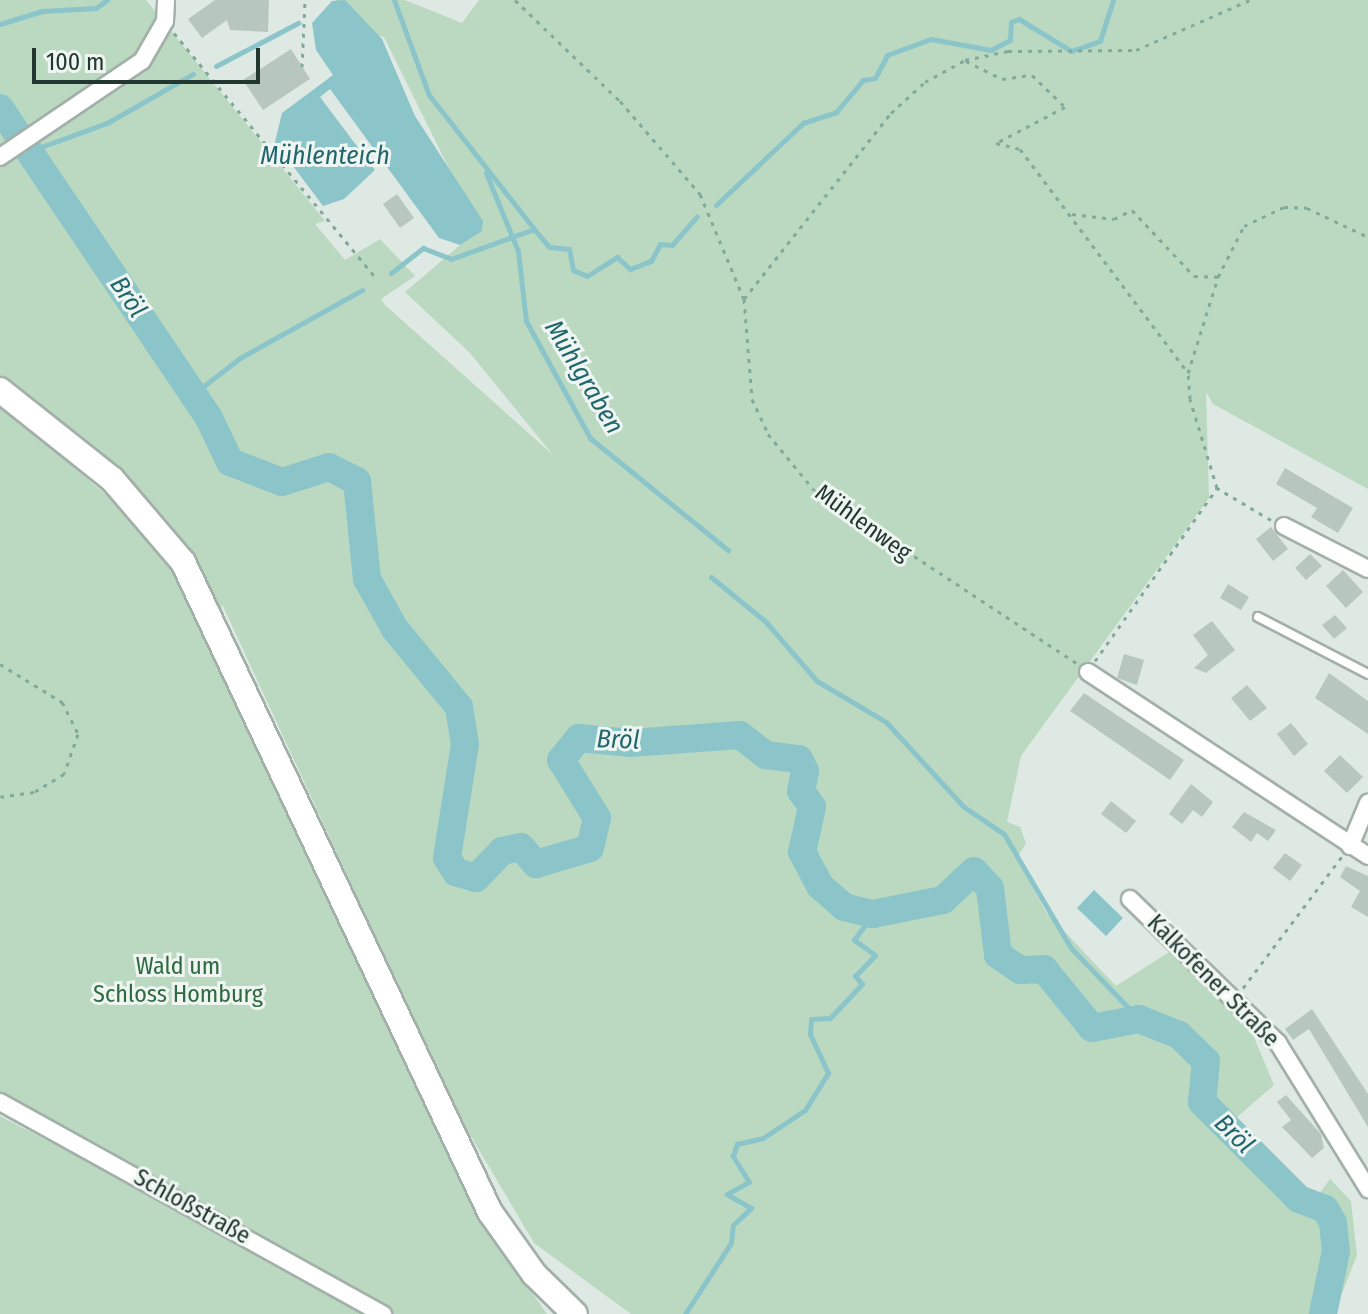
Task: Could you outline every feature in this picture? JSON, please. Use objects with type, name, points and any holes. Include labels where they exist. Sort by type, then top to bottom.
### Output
[{"type":"main road","points":[[0,390],[124,489],[183,562],[490,1212],[534,1274],[575,1314]]},
{"type":"street","points":[[5,155],[119,82],[165,21],[166,0]]},
{"type":"street","points":[[1284,526],[1368,569]]},
{"type":"street","points":[[1088,672],[1368,856]]},
{"type":"street","points":[[1350,846],[1368,803]]},
{"type":"street","name":"Kalkofener Straße","points":[[1130,899],[1236,997],[1278,1043],[1368,1189]]},
{"type":"street","name":"Schloßstraße","points":[[0,1102],[383,1314]]},
{"type":"lane","points":[[1258,617],[1368,674]]},
{"type":"path","points":[[302,67],[305,0]]},
{"type":"path","name":"Mühlenweg","points":[[515,0],[683,168],[717,227],[744,299],[752,399],[768,434],[814,490],[1088,672]]},
{"type":"path","points":[[744,299],[891,113],[965,60],[1008,51],[1136,50],[1250,0]]},
{"type":"path","points":[[165,21],[375,277]]},
{"type":"path","points":[[965,60],[1002,79],[1032,75],[1065,107],[996,143],[1020,149],[1072,214],[1188,373],[1217,488],[1284,526]]},
{"type":"path","points":[[1188,373],[1218,277],[1244,226],[1284,207],[1307,208],[1368,237]]},
{"type":"path","points":[[1072,214],[1114,219],[1132,210],[1194,276],[1218,277]]},
{"type":"path","points":[[1088,672],[1217,488]]},
{"type":"path","points":[[0,664],[62,702],[78,734],[64,774],[34,792],[0,797]]},
{"type":"path","points":[[1236,997],[1350,846]]},
{"type":"green space","points":[[0,0],[146,0],[325,221],[315,224],[345,260],[380,239],[415,276],[381,299],[385,305],[553,455],[470,353],[405,292],[479,229],[384,37],[371,34],[335,0],[405,0],[462,23],[479,0],[1368,0],[1368,489],[1213,404],[1206,392],[1209,498],[1021,756],[1007,822],[1020,827],[1026,843],[1017,858],[1046,912],[1116,986],[1177,947],[1251,1030],[1274,1085],[1235,1119],[1265,1159],[1316,1198],[1330,1179],[1351,1201],[1357,1255],[1334,1314],[631,1314],[534,1243],[455,1109],[222,604],[221,616],[76,436],[0,377]]},
{"type":"green space","name":"Wald um Schloss Homburg","points":[[0,404],[132,517],[184,589],[483,1223],[547,1314],[0,1314],[0,1116],[58,1146],[52,1120],[0,1092]]},
{"type":"water","name":"Mühlenteich","points":[[345,0],[382,39],[415,116],[483,221],[482,231],[460,245],[439,238],[330,89],[320,97],[375,170],[344,199],[323,206],[275,142],[282,113],[333,75],[316,50],[312,23],[332,1]]},
{"type":"water","points":[[1094,890],[1123,918],[1106,936],[1077,908]]},
{"type":"building","points":[[215,0],[269,0],[268,32],[230,30],[227,20],[202,38],[188,19]]},
{"type":"building","points":[[291,49],[310,79],[263,110],[243,80]]},
{"type":"building","points":[[397,194],[414,218],[400,228],[383,204]]},
{"type":"building","points":[[1285,468],[1353,508],[1338,533],[1311,517],[1317,508],[1276,484]]},
{"type":"building","points":[[1271,527],[1288,549],[1273,561],[1256,539]]},
{"type":"building","points":[[1310,554],[1322,566],[1306,580],[1295,568]]},
{"type":"building","points":[[1343,570],[1363,592],[1346,608],[1326,586]]},
{"type":"building","points":[[1228,584],[1249,597],[1241,610],[1220,598]]},
{"type":"building","points":[[1335,615],[1347,628],[1334,639],[1322,625]]},
{"type":"building","points":[[1212,621],[1235,650],[1206,673],[1194,668],[1208,655],[1193,635]]},
{"type":"building","points":[[1124,654],[1144,660],[1137,685],[1117,678]]},
{"type":"building","points":[[1329,673],[1368,701],[1368,734],[1315,698]]},
{"type":"building","points":[[1247,685],[1267,708],[1250,721],[1231,698]]},
{"type":"building","points":[[1084,693],[1184,760],[1170,780],[1070,711]]},
{"type":"building","points":[[1291,723],[1308,744],[1294,756],[1277,734]]},
{"type":"building","points":[[1340,755],[1363,777],[1347,793],[1324,771]]},
{"type":"building","points":[[1191,784],[1213,802],[1202,817],[1193,810],[1182,824],[1169,814]]},
{"type":"building","points":[[1111,801],[1136,821],[1126,833],[1101,814]]},
{"type":"building","points":[[1244,812],[1276,830],[1268,841],[1257,833],[1251,842],[1232,827]]},
{"type":"building","points":[[1285,853],[1302,865],[1290,881],[1273,868]]},
{"type":"building","points":[[1346,866],[1368,876],[1368,917],[1351,907],[1360,891],[1340,877]]},
{"type":"building","points":[[1312,1009],[1368,1094],[1368,1127],[1309,1029],[1293,1040],[1285,1029]]},
{"type":"building","points":[[1286,1095],[1321,1134],[1324,1148],[1312,1158],[1282,1127],[1291,1120],[1277,1102]]},
{"type":"waterway","points":[[0,24],[42,11],[96,8],[107,0]]},
{"type":"waterway","name":"Mühlgraben","points":[[394,0],[429,95],[534,229]]},
{"type":"waterway","points":[[716,205],[803,123],[836,112],[863,80],[875,78],[887,55],[931,39],[991,50],[1010,40],[1011,22],[1019,19],[1071,51],[1100,41],[1113,0]]},
{"type":"waterway","points":[[216,66],[298,23]]},
{"type":"waterway","points":[[30,151],[107,123],[193,74]]},
{"type":"waterway","name":"Bröl","points":[[0,108],[209,418],[230,462],[282,482],[329,467],[357,481],[367,579],[395,629],[459,707],[465,744],[447,858],[456,872],[476,878],[502,851],[521,847],[536,864],[590,848],[597,818],[561,760],[579,738],[631,743],[740,735],[766,755],[799,759],[805,771],[801,791],[812,807],[802,852],[820,886],[844,907],[873,914],[943,900],[974,871],[990,888],[998,955],[1020,970],[1044,969],[1092,1028],[1139,1019],[1179,1035],[1206,1061],[1202,1102],[1299,1199],[1325,1209],[1333,1223],[1336,1251],[1323,1314]]},
{"type":"waterway","name":"Mühlgraben","points":[[486,173],[518,251],[526,321],[590,438],[728,550]]},
{"type":"waterway","points":[[391,273],[423,248],[451,259],[534,229],[549,247],[569,249],[573,270],[587,276],[617,257],[630,269],[651,261],[660,244],[672,245],[697,216]]},
{"type":"waterway","points":[[192,395],[240,358],[362,290]]},
{"type":"waterway","points":[[711,577],[766,622],[817,681],[886,722],[964,807],[1004,834],[1071,948],[1139,1019]]},
{"type":"waterway","points":[[685,1314],[731,1243],[733,1225],[751,1208],[727,1194],[749,1182],[733,1156],[737,1144],[763,1138],[805,1110],[828,1073],[810,1034],[811,1019],[830,1018],[862,984],[855,976],[875,955],[854,940],[873,914]]}]
